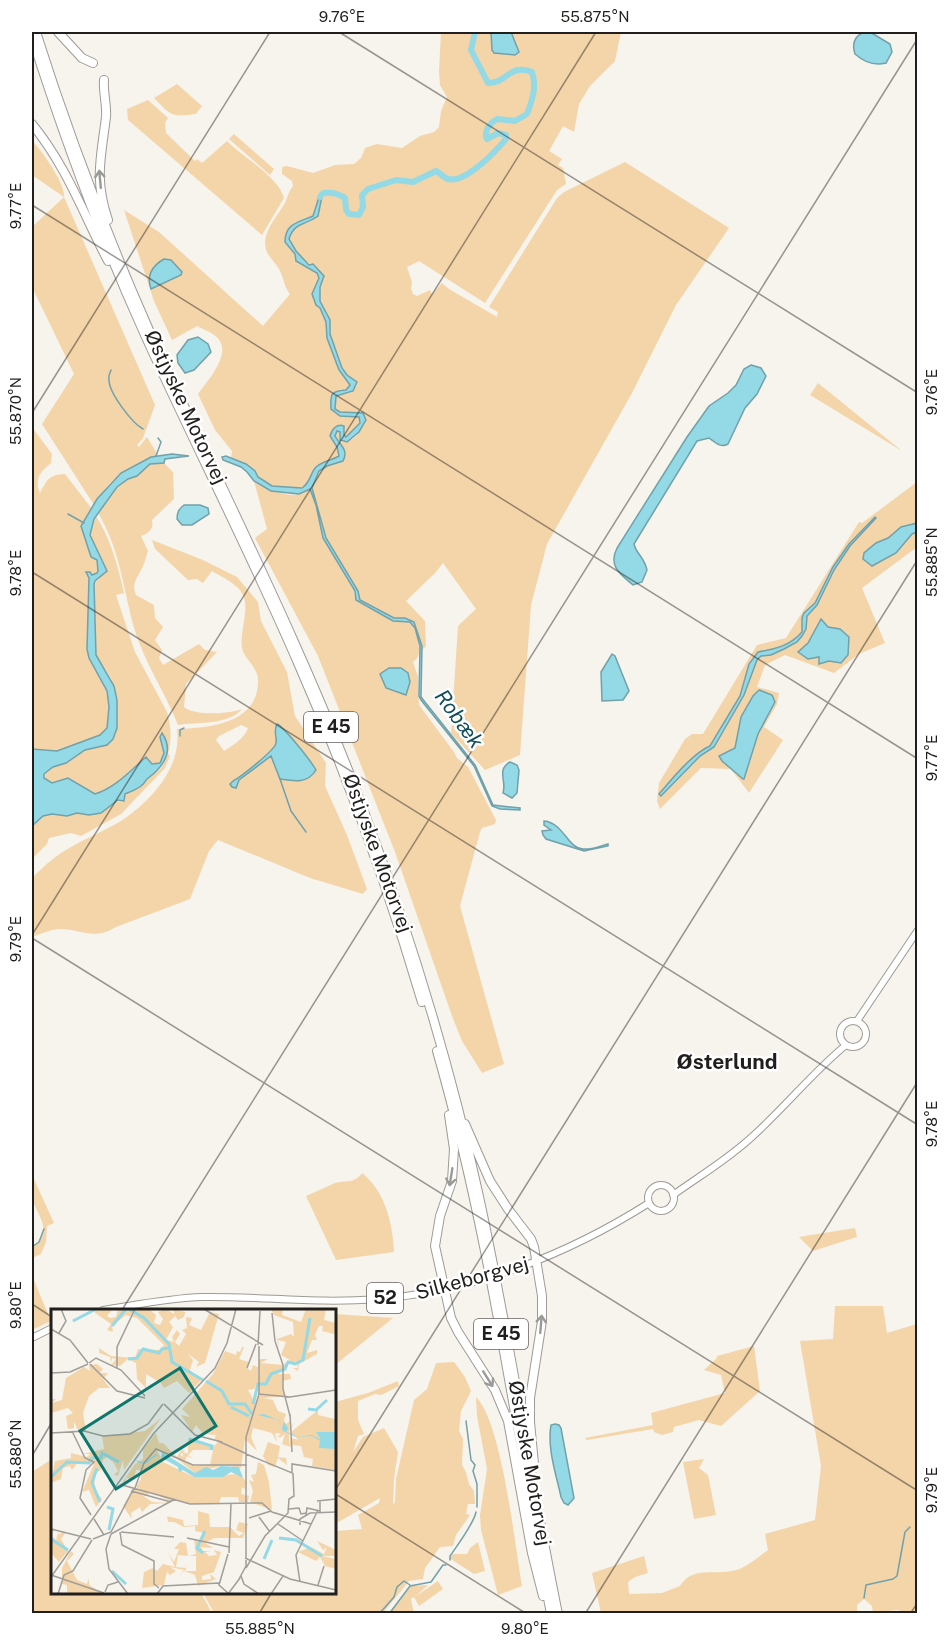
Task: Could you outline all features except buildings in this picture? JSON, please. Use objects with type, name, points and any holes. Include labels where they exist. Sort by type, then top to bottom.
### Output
[{"type":"highway","name":"Østjyske Motorvej","points":[[36,32],[81,165],[123,277],[290,630],[330,722],[399,909],[452,1086],[477,1189],[494,1268],[558,1614]]},
{"type":"highway","points":[[58,32],[82,58],[93,63]]},
{"type":"highway","name":"Østjyske Motorvej","points":[[32,37],[76,167],[171,391],[280,621],[325,725],[401,932],[459,1137],[486,1257],[551,1614]]},
{"type":"highway","points":[[104,80],[106,107],[99,166],[100,186],[123,277]]},
{"type":"highway","points":[[32,124],[69,177],[100,246],[123,277]]},
{"type":"highway","points":[[438,1057],[454,1149],[452,1181],[436,1235],[435,1246],[452,1318],[458,1332],[495,1390],[508,1421],[532,1553],[546,1608],[551,1614]]},
{"type":"highway","points":[[452,1086],[464,1122],[490,1180],[531,1239],[536,1261],[542,1296],[542,1321],[532,1382],[530,1422],[544,1548]]},
{"type":"main road","name":"52","points":[[859,1022],[890,968],[918,930]]},
{"type":"main road","name":"52","points":[[849,1021],[859,1022],[866,1030],[865,1040],[856,1046],[844,1043],[840,1032],[843,1025],[849,1021]]},
{"type":"main road","name":"52","points":[[672,1192],[694,1180],[753,1137],[844,1043]]},
{"type":"main road","name":"52","points":[[662,1185],[672,1192],[671,1205],[663,1210],[655,1209],[649,1203],[648,1196],[653,1187],[662,1185]]},
{"type":"main road","name":"Silkeborgvej","points":[[115,1309],[202,1297],[317,1301],[376,1299],[445,1288],[510,1271],[536,1261],[594,1236],[649,1203]]},
{"type":"main road","points":[[32,1338],[51,1328]]},
{"type":"shaded area","points":[[441,32],[621,32],[615,61],[590,86],[579,104],[574,132],[563,126],[549,151],[562,159],[558,165],[563,168],[566,184],[557,190],[485,303],[419,261],[407,267],[413,294],[417,296],[430,290],[432,294],[442,283],[497,317],[498,312],[489,307],[557,198],[564,192],[625,162],[729,228],[676,305],[632,393],[547,544],[531,605],[520,755],[485,770],[451,733],[458,626],[476,609],[443,563],[406,601],[425,621],[426,646],[422,650],[414,622],[395,618],[360,600],[358,591],[326,538],[312,488],[318,473],[306,485],[296,489],[272,486],[258,477],[255,471],[246,464],[231,458],[232,451],[215,430],[198,394],[218,365],[222,349],[220,341],[197,326],[172,340],[154,301],[124,210],[159,232],[263,326],[290,294],[279,269],[268,254],[265,240],[293,186],[292,181],[282,174],[282,167],[287,166],[313,173],[335,165],[354,164],[361,158],[365,148],[377,144],[402,148],[420,136],[434,132],[439,127],[441,111],[447,97],[440,85]],"holes":[[[325,191],[319,202],[319,212],[313,216],[318,200]],[[313,216],[298,226],[289,239],[301,257],[324,276],[320,287],[320,301],[330,320],[330,334],[342,368],[357,385],[350,393],[337,394],[334,401],[335,409],[340,412],[363,413],[361,428],[356,437],[341,442],[340,432],[337,431],[335,436],[342,445],[343,462],[322,469],[339,456],[332,439],[339,425],[345,430],[346,437],[359,426],[361,420],[359,417],[340,416],[330,407],[331,402],[340,389],[345,390],[350,385],[339,370],[327,338],[326,322],[312,294],[319,278],[317,273],[297,261],[286,232],[295,222]]]},
{"type":"shaded area","points":[[177,84],[202,106],[196,114],[172,114],[154,98]]},
{"type":"shaded area","points":[[148,100],[168,118],[165,123],[166,133],[195,161],[197,159],[202,163],[227,141],[275,182],[284,198],[262,235],[128,120],[127,109]]},
{"type":"shaded area","points":[[234,134],[274,169],[270,175],[229,139]]},
{"type":"shaded area","points":[[32,140],[47,159],[61,183],[64,197],[32,175]]},
{"type":"shaded area","points":[[64,197],[155,405],[143,438],[137,445],[139,447],[147,437],[158,455],[121,473],[109,484],[94,505],[42,424],[74,374],[34,291],[32,293],[32,227]]},
{"type":"shaded area","points":[[818,383],[902,451],[810,395]]},
{"type":"shaded area","points":[[32,427],[52,454],[51,463],[41,473],[38,480],[40,493],[49,479],[65,474],[92,509],[81,526],[91,557],[97,560],[98,571],[92,575],[90,572],[87,573],[89,578],[87,649],[89,658],[106,689],[109,701],[107,728],[100,735],[57,751],[32,752]]},
{"type":"shaded area","points":[[164,463],[173,472],[174,499],[152,520],[150,530],[141,536],[148,551],[134,587],[136,595],[154,605],[155,618],[163,627],[155,640],[162,650],[159,658],[163,665],[199,644],[205,650],[217,652],[186,684],[184,707],[196,712],[212,713],[242,709],[229,718],[212,722],[178,725],[138,641],[116,555],[98,513],[117,487],[150,464]]},
{"type":"shaded area","points":[[254,481],[281,493],[295,495],[310,489],[323,538],[354,591],[356,600],[393,621],[412,623],[420,649],[413,662],[418,677],[419,705],[457,758],[468,767],[496,820],[495,824],[482,828],[480,832],[460,906],[504,1064],[482,1073],[462,1041],[452,1016],[395,852],[318,656],[255,538],[267,529]]},
{"type":"shaded area","points":[[917,482],[917,547],[862,588],[885,643],[859,654],[834,673],[785,655],[765,665],[757,687],[779,693],[777,704],[764,727],[783,740],[749,793],[731,769],[701,768],[660,809],[657,801],[659,783],[685,739],[692,734],[703,734],[757,645],[786,638],[859,522],[862,523]]},
{"type":"shaded area","points":[[96,516],[106,534],[116,563],[124,593],[116,595],[135,652],[167,712],[170,733],[168,754],[170,756],[165,768],[121,814],[81,836],[71,833],[49,838],[47,844],[32,859],[32,826],[43,816],[101,813],[115,802],[123,801],[125,794],[158,771],[166,756],[165,738],[162,733],[160,737],[164,753],[160,763],[152,764],[146,758],[116,784],[94,795],[68,778],[52,783],[44,778],[44,775],[54,767],[66,763],[85,750],[107,745],[117,728],[117,700],[111,678],[96,655],[94,584],[100,578],[98,554],[90,534]]},
{"type":"shaded area","points":[[152,540],[203,560],[237,577],[258,602],[261,621],[287,672],[295,716],[326,763],[325,786],[347,835],[367,889],[363,894],[310,878],[218,840],[209,851],[190,899],[101,933],[60,929],[32,937],[32,878],[60,854],[118,823],[145,802],[170,768],[175,756],[177,729],[217,725],[230,721],[250,706],[256,695],[257,675],[242,648],[245,602],[239,589],[212,571],[203,583],[197,579],[188,580],[155,549]],"holes":[[[241,725],[248,728],[241,739],[224,751],[216,740],[219,736]]]},
{"type":"shaded area","points":[[362,1173],[377,1189],[382,1199],[390,1219],[394,1252],[336,1260],[306,1196],[335,1183],[353,1180]]},
{"type":"shaded area","points":[[33,1177],[54,1223],[47,1226],[46,1242],[41,1254],[32,1258],[32,1246],[39,1241],[44,1229],[32,1196]]},
{"type":"shaded area","points":[[855,1228],[857,1237],[813,1251],[799,1237]]},
{"type":"shaded area","points":[[32,1279],[51,1321],[32,1330]]},
{"type":"shaded area","points":[[835,1306],[883,1306],[887,1333],[917,1324],[917,1613],[899,1613],[899,1610],[873,1613],[872,1606],[864,1599],[857,1605],[857,1613],[601,1613],[592,1573],[644,1556],[648,1573],[628,1582],[629,1594],[662,1593],[680,1586],[691,1575],[740,1569],[768,1550],[765,1534],[815,1520],[821,1466],[800,1341],[833,1339]]},
{"type":"shaded area","points":[[336,1314],[393,1318],[336,1364]]},
{"type":"shaded area","points":[[754,1346],[760,1391],[721,1426],[699,1420],[674,1427],[673,1432],[662,1435],[654,1432],[653,1429],[587,1440],[585,1438],[653,1425],[651,1413],[725,1393],[721,1375],[704,1370],[717,1356]]},
{"type":"shaded area","points":[[454,1362],[465,1377],[471,1391],[461,1411],[459,1431],[463,1439],[462,1465],[474,1491],[475,1504],[468,1504],[466,1514],[470,1515],[456,1535],[453,1546],[440,1547],[425,1568],[423,1579],[409,1581],[383,1613],[214,1613],[204,1594],[336,1594],[336,1531],[362,1529],[358,1515],[379,1503],[380,1498],[336,1523],[336,1402],[368,1393],[398,1381],[399,1386],[381,1395],[375,1394],[358,1401],[358,1420],[364,1434],[358,1436],[353,1452],[363,1437],[384,1428],[398,1452],[393,1505],[396,1479],[414,1400],[427,1389],[436,1363]]},
{"type":"shaded area","points":[[476,1397],[485,1411],[500,1458],[522,1586],[498,1595],[481,1530],[480,1515],[487,1469],[477,1416]]},
{"type":"shaded area","points":[[704,1459],[699,1468],[708,1475],[716,1515],[694,1519],[683,1462]]},
{"type":"shaded area","points":[[51,1460],[51,1594],[202,1594],[212,1613],[32,1614],[32,1472]]},
{"type":"shaded area","points":[[478,1542],[485,1571],[474,1574],[449,1558],[453,1554],[467,1554],[470,1548]]},
{"type":"shaded area","points":[[438,1581],[443,1589],[419,1606],[414,1597],[411,1599],[414,1613],[389,1613],[411,1586],[428,1585],[416,1596]]},
{"type":"water","points":[[491,32],[511,32],[519,52],[515,55],[494,53]]},
{"type":"water","points":[[865,32],[870,32],[890,44],[892,52],[886,63],[870,63],[855,54],[856,38]]},
{"type":"water","points":[[325,191],[318,216],[297,227],[289,239],[309,265],[313,264],[324,276],[320,287],[320,301],[330,320],[330,334],[342,368],[357,382],[353,391],[336,396],[335,409],[340,412],[363,413],[366,420],[359,432],[347,442],[340,440],[340,432],[337,431],[335,436],[343,448],[345,457],[343,461],[319,471],[312,488],[326,538],[358,591],[360,600],[394,618],[405,618],[414,622],[422,646],[421,697],[475,765],[493,805],[520,808],[520,810],[500,809],[492,806],[474,766],[421,700],[419,696],[420,646],[415,628],[410,622],[393,621],[356,600],[355,591],[323,538],[310,489],[299,494],[271,491],[254,481],[241,467],[223,460],[222,457],[226,456],[246,464],[255,471],[258,477],[272,486],[302,488],[316,467],[339,456],[337,447],[330,436],[333,429],[339,425],[344,426],[346,437],[360,423],[359,417],[340,416],[331,409],[332,394],[346,390],[350,385],[339,370],[327,338],[326,322],[312,294],[319,278],[317,273],[296,261],[295,254],[285,242],[290,227],[313,216],[320,194]]},
{"type":"water","points":[[164,259],[171,260],[182,272],[181,275],[151,289],[149,279],[151,271]]},
{"type":"water","points":[[198,337],[208,344],[211,352],[194,370],[185,373],[178,363],[177,355],[188,340]]},
{"type":"water","points":[[751,365],[761,368],[766,376],[757,394],[745,408],[728,444],[721,445],[709,438],[697,441],[634,544],[647,570],[642,582],[633,585],[615,565],[617,548],[709,406],[728,393],[736,385],[744,369]]},
{"type":"water","points":[[172,454],[189,456],[165,459],[164,463],[150,464],[137,476],[117,487],[94,519],[90,535],[107,571],[94,584],[96,655],[114,686],[117,700],[117,728],[113,739],[107,745],[85,750],[66,763],[53,767],[44,774],[44,778],[52,783],[68,778],[95,794],[109,788],[146,757],[152,764],[160,763],[164,753],[160,737],[162,733],[167,747],[165,759],[143,785],[125,794],[124,801],[118,800],[101,813],[89,815],[77,813],[67,816],[52,814],[43,816],[32,826],[32,749],[57,751],[100,735],[107,728],[109,707],[107,691],[89,658],[87,649],[89,578],[86,572],[92,575],[97,573],[97,560],[91,557],[81,526],[97,499],[121,473],[151,457]]},
{"type":"water","points":[[184,505],[200,505],[208,508],[209,514],[192,525],[182,525],[177,517]]},
{"type":"water","points":[[875,517],[850,546],[834,570],[817,605],[807,616],[806,629],[802,636],[797,642],[784,649],[771,655],[761,656],[757,660],[744,695],[714,747],[700,756],[661,796],[659,794],[683,767],[703,749],[710,746],[740,696],[749,664],[758,652],[787,644],[802,632],[804,613],[815,603],[833,567],[849,544]]},
{"type":"water","points":[[917,523],[917,532],[912,534],[896,553],[872,566],[863,559],[864,553],[876,543],[888,538],[901,527]]},
{"type":"water","points":[[821,619],[828,627],[840,629],[849,637],[848,655],[841,663],[829,661],[819,664],[819,657],[808,659],[798,652],[808,643]]},
{"type":"water","points":[[612,654],[615,656],[629,691],[623,700],[602,701],[601,672]]},
{"type":"water","points":[[389,668],[401,668],[408,673],[410,682],[406,695],[386,688],[380,674]]},
{"type":"water","points":[[759,690],[772,695],[775,702],[758,734],[743,779],[719,756],[735,748],[741,717]]},
{"type":"water","points":[[277,724],[316,770],[305,780],[280,779],[271,756],[239,780],[236,788],[232,787],[230,784],[233,781],[257,763],[274,746]]},
{"type":"water","points":[[510,762],[517,765],[519,770],[517,793],[512,798],[503,793],[503,772]]},
{"type":"water","points":[[544,821],[556,826],[578,848],[586,849],[608,844],[608,846],[584,851],[546,839],[542,831],[551,830],[544,825]]},
{"type":"water","points":[[555,1424],[561,1428],[574,1498],[568,1505],[561,1497],[551,1452],[551,1425]]},
{"type":"waterway","points":[[320,197],[323,193],[340,195],[345,198],[346,210],[349,214],[359,215],[363,207],[362,195],[368,189],[396,180],[413,182],[436,171],[446,178],[463,177],[495,151],[506,139],[506,135],[498,133],[487,139],[488,128],[497,119],[515,121],[527,114],[534,83],[532,72],[524,70],[518,70],[500,80],[488,83],[471,50],[475,32]]},
{"type":"waterway","points":[[111,370],[110,386],[117,400],[127,414],[143,429]]},
{"type":"waterway","points":[[156,456],[161,442],[158,438]]},
{"type":"waterway","points":[[68,514],[84,523]]},
{"type":"waterway","points":[[180,736],[180,730],[184,728]]},
{"type":"waterway","points":[[280,779],[291,811],[306,832]]},
{"type":"waterway","points":[[32,1247],[39,1242],[44,1229]]},
{"type":"waterway","points":[[466,1421],[471,1460],[475,1465],[473,1471],[477,1484],[477,1507]]},
{"type":"waterway","points":[[450,1560],[450,1556],[469,1528],[476,1512]]},
{"type":"waterway","points":[[864,1598],[866,1585],[897,1576],[905,1532],[910,1527]]},
{"type":"waterway","points":[[389,1614],[410,1586],[431,1582],[443,1565],[446,1565]]},
{"type":"waterway","points":[[379,1614],[394,1597],[397,1587],[404,1581],[410,1585]]},
{"type":"district","name":"Østerlund","points":[[727,1062]]},
{"type":"water label","name":"Robæk","points":[[459,719]]}]
